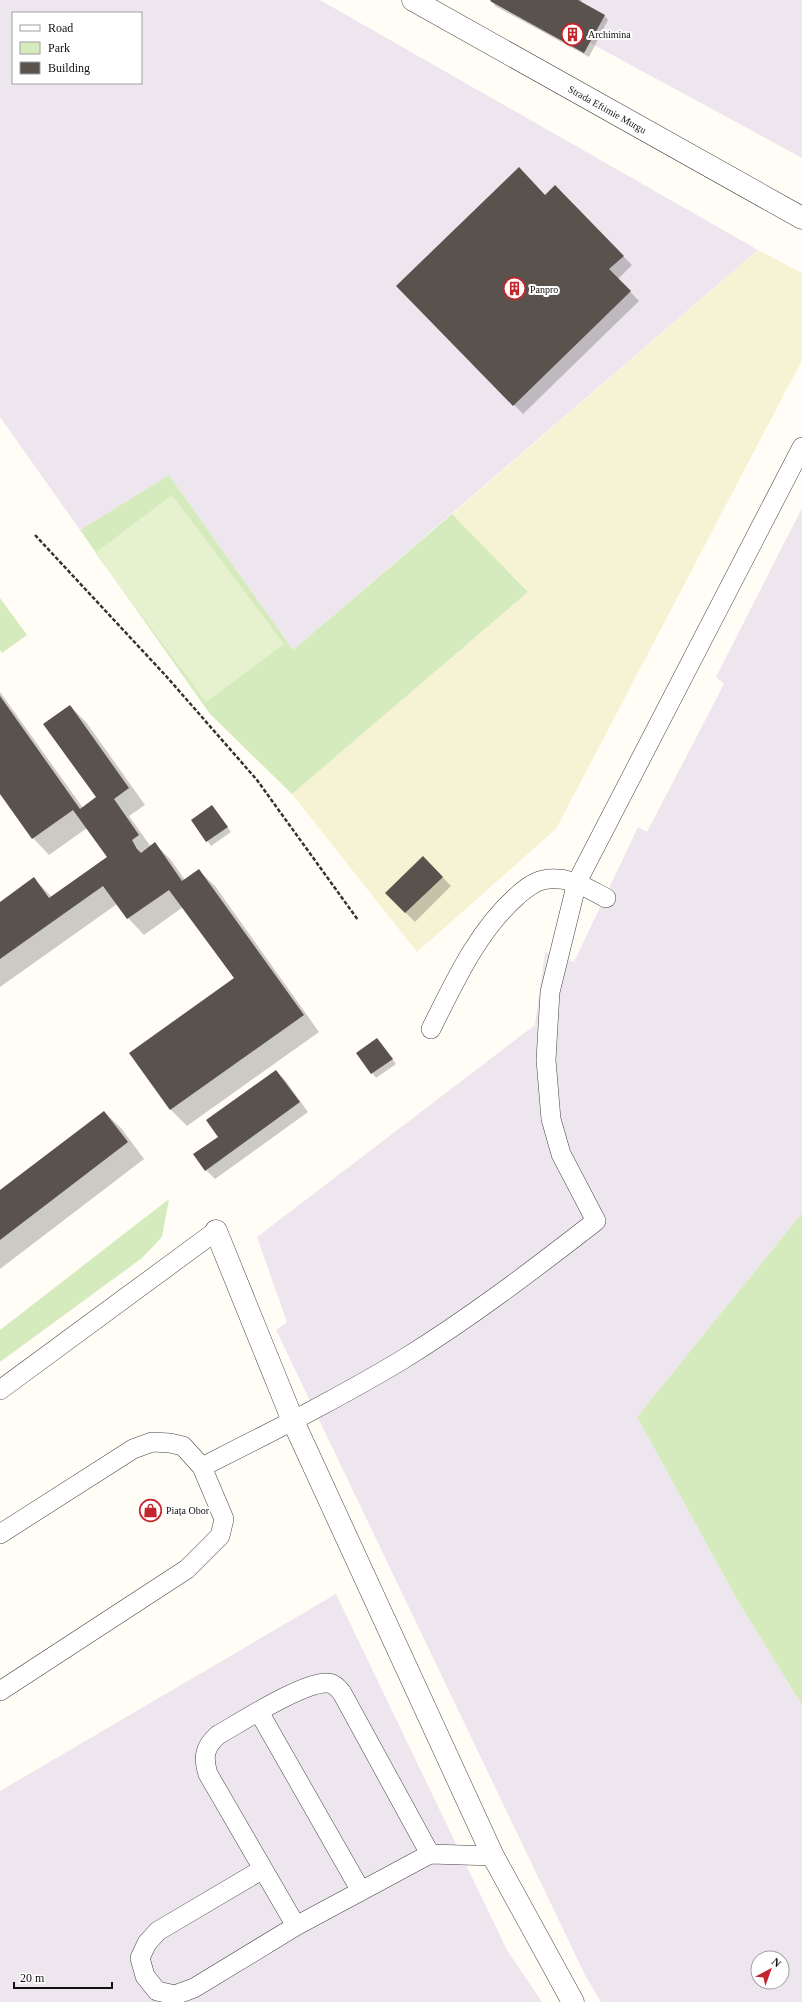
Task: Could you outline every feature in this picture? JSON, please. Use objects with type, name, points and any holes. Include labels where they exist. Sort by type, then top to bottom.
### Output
[{"type":"street","name":"Strada Eftimie Murgu","points":[[412,0],[802,218]]},
{"type":"street","points":[[216,1231],[293,1421],[493,1856],[573,2002]]},
{"type":"lane","points":[[202,1466],[293,1421],[402,1360],[502,1294],[596,1221],[561,1154],[551,1118],[546,1060],[550,992],[577,882],[802,447]]},
{"type":"lane","points":[[431,1029],[479,938],[504,908],[527,887],[542,880],[565,879],[577,882],[606,898]]},
{"type":"lane","points":[[0,1390],[216,1231]]},
{"type":"lane","points":[[0,1534],[133,1449],[152,1442],[170,1442],[183,1446],[202,1466],[224,1519],[220,1536],[211,1547],[187,1569],[0,1691]]},
{"type":"lane","points":[[296,1926],[208,1774],[204,1762],[209,1743],[218,1735],[280,1700],[316,1684],[328,1683],[336,1686],[342,1693],[430,1854]]},
{"type":"lane","points":[[259,1712],[361,1891]]},
{"type":"lane","points":[[263,1869],[158,1931],[147,1943],[140,1958],[145,1976],[157,1991],[175,1995],[194,1988],[296,1926],[430,1854],[493,1856]]},
{"type":"path","points":[[35,535],[166,676],[257,780],[358,920]]},
{"type":"shaded area","points":[[0,0],[320,0],[758,250],[293,650],[169,475],[80,530],[0,417]]},
{"type":"shaded area","points":[[511,0],[802,0],[802,158]]},
{"type":"shaded area","points":[[758,250],[802,273],[802,360],[556,829],[417,952],[292,794],[528,592],[452,514]]},
{"type":"shaded area","points":[[802,508],[802,1213],[637,1417],[739,1603],[802,1705],[802,2002],[601,2002],[586,1977],[276,1330],[287,1322],[257,1237],[535,1025],[545,952],[574,962],[638,827],[647,832],[724,684],[716,677]]},
{"type":"shaded area","points":[[336,1594],[507,1950],[542,2002],[0,2002],[0,1791]]},
{"type":"green space","points":[[169,475],[293,650],[452,514],[528,592],[292,794],[210,714],[80,530]]},
{"type":"green space","points":[[172,495],[284,644],[206,702],[95,553]]},
{"type":"green space","points":[[0,598],[27,635],[2,653],[0,650]]},
{"type":"green space","points":[[169,1199],[162,1237],[142,1258],[0,1362],[0,1330]]},
{"type":"green space","points":[[802,1213],[802,1705],[739,1603],[637,1417]]},
{"type":"building","name":"Archimina","points":[[578,0],[605,15],[584,53],[490,1]]},
{"type":"building","name":"Panpro","points":[[519,167],[545,195],[555,185],[624,256],[609,269],[631,291],[513,406],[396,286]]},
{"type":"building","points":[[0,696],[80,809],[96,797],[43,724],[70,705],[129,788],[114,799],[139,835],[132,840],[137,849],[141,853],[155,842],[182,881],[199,869],[304,1015],[170,1110],[129,1053],[234,978],[169,890],[127,919],[103,886],[0,959],[0,902],[34,877],[49,898],[107,857],[73,810],[32,839],[0,794]]},
{"type":"building","points":[[212,805],[228,827],[206,842],[191,820]]},
{"type":"building","points":[[423,856],[443,877],[405,913],[385,893]]},
{"type":"building","points":[[377,1038],[393,1059],[371,1074],[356,1053]]},
{"type":"building","points":[[276,1070],[300,1102],[205,1171],[193,1154],[218,1137],[206,1120]]},
{"type":"building","points":[[104,1111],[128,1142],[0,1240],[0,1190]]},
{"type":"place","name":"Archimina","points":[[572,34]]},
{"type":"place","name":"Panpro","points":[[514,289]]},
{"type":"place","name":"Piața Obor","points":[[150,1510]]}]
